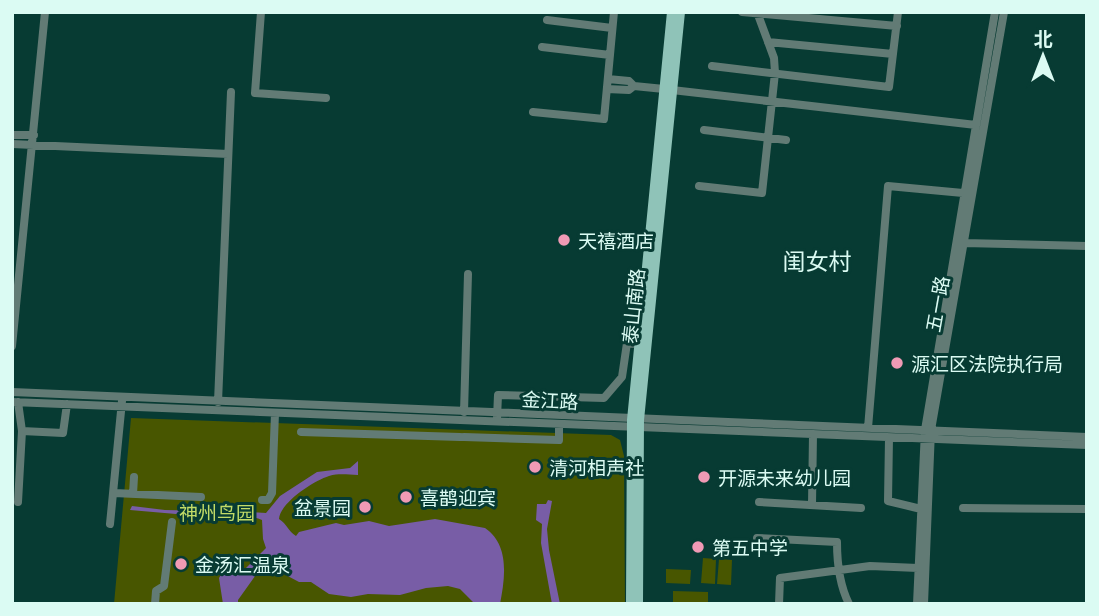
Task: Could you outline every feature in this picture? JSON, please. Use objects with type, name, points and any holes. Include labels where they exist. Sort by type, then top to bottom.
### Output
[{"type":"main road","name":"泰山南路","points":[[638,604],[635,424],[668,90],[672,12]]},
{"type":"main road","name":"泰山南路","points":[[668,90],[680,12]]},
{"type":"main road","name":"泰山南路","points":[[631,604],[635,424],[639,344],[645,315]]},
{"type":"street","points":[[12,346],[45,12]]},
{"type":"street","points":[[261,12],[255,93],[326,97]]},
{"type":"street","points":[[533,112],[604,119],[614,12]]},
{"type":"street","points":[[742,12],[897,26]]},
{"type":"street","points":[[712,66],[889,87],[898,12]]},
{"type":"street","name":"五一路","points":[[924,604],[928,434],[964,243],[995,12]]},
{"type":"street","name":"五一路","points":[[917,604],[921,509],[928,434],[963,193],[1004,12]]},
{"type":"street","points":[[699,186],[762,193],[775,73],[774,58],[757,13]]},
{"type":"street","points":[[548,20],[612,28]]},
{"type":"street","points":[[768,42],[893,54]]},
{"type":"street","points":[[542,47],[610,55]]},
{"type":"street","points":[[607,84],[629,81],[634,86],[978,131]]},
{"type":"street","points":[[218,402],[231,92]]},
{"type":"street","points":[[704,130],[786,139]]},
{"type":"street","points":[[12,135],[33,140],[228,154]]},
{"type":"street","points":[[12,144],[33,140]]},
{"type":"street","points":[[868,428],[888,186],[963,193]]},
{"type":"street","points":[[964,243],[1087,246]]},
{"type":"street","points":[[464,412],[468,274]]},
{"type":"street","points":[[497,418],[498,395],[604,398],[622,377],[627,344],[639,344]]},
{"type":"street","name":"金江路","points":[[12,392],[275,412],[464,412],[559,425],[635,424]]},
{"type":"street","points":[[15,402],[22,432],[18,502]]},
{"type":"street","name":"金江路","points":[[15,402],[218,402],[635,424],[868,428],[1087,445]]},
{"type":"street","points":[[110,524],[122,402]]},
{"type":"street","points":[[22,432],[63,433],[67,404]]},
{"type":"street","points":[[261,500],[268,500],[272,493],[275,412]]},
{"type":"street","points":[[368,434],[369,412]]},
{"type":"street","points":[[301,432],[559,440],[559,425]]},
{"type":"street","name":"金江路","points":[[772,428],[813,435],[890,438],[928,434],[1087,437]]},
{"type":"street","points":[[811,505],[813,435]]},
{"type":"street","points":[[890,438],[888,500],[921,509]]},
{"type":"street","points":[[133,494],[134,477]]},
{"type":"street","points":[[114,493],[201,497]]},
{"type":"street","points":[[759,502],[861,508]]},
{"type":"street","points":[[963,508],[1087,509]]},
{"type":"street","points":[[155,604],[156,591],[164,586],[172,522]]},
{"type":"street","points":[[757,538],[837,542],[837,559],[844,594],[849,604]]},
{"type":"street","points":[[779,604],[780,578],[870,566],[918,568]]},
{"type":"green space","name":"神州鸟园","points":[[131,418],[611,435],[620,440],[624,456],[625,604],[114,604]]},
{"type":"green space","points":[[703,558],[716,559],[715,584],[701,583]]},
{"type":"green space","points":[[719,559],[732,560],[731,585],[717,584]]},
{"type":"green space","points":[[666,569],[691,570],[690,584],[666,583]]},
{"type":"green space","points":[[673,591],[708,592],[708,604],[673,604]]},
{"type":"shaded area","points":[[358,461],[358,475],[340,474],[322,479],[298,493],[285,506],[279,519],[296,536],[299,532],[336,523],[344,525],[369,521],[389,526],[435,519],[485,528],[499,543],[504,563],[500,604],[475,604],[460,589],[448,586],[400,595],[368,594],[351,597],[329,594],[311,582],[299,582],[284,574],[264,569],[258,572],[238,600],[238,604],[223,604],[219,578],[223,571],[239,575],[266,548],[262,520],[247,516],[222,518],[130,510],[132,506],[210,511],[222,515],[234,511],[266,513],[280,496],[317,472],[350,468]]},
{"type":"shaded area","points":[[548,500],[552,501],[547,529],[549,550],[560,604],[552,604],[541,543],[542,524],[536,520],[537,504],[546,504]]},
{"type":"place","name":"天禧酒店","points":[[564,240]]},
{"type":"place","name":"源汇区法院执行局","points":[[897,363]]},
{"type":"place","name":"清河相声社","points":[[535,467]]},
{"type":"place","name":"开源未来幼儿园","points":[[704,477]]},
{"type":"place","name":"喜鹊迎宾","points":[[406,497]]},
{"type":"place","name":"盆景园","points":[[365,507]]},
{"type":"place","name":"第五中学","points":[[698,547]]},
{"type":"place","name":"金汤汇温泉","points":[[181,564]]},
{"type":"district","name":"闺女村","points":[[817,261]]}]
